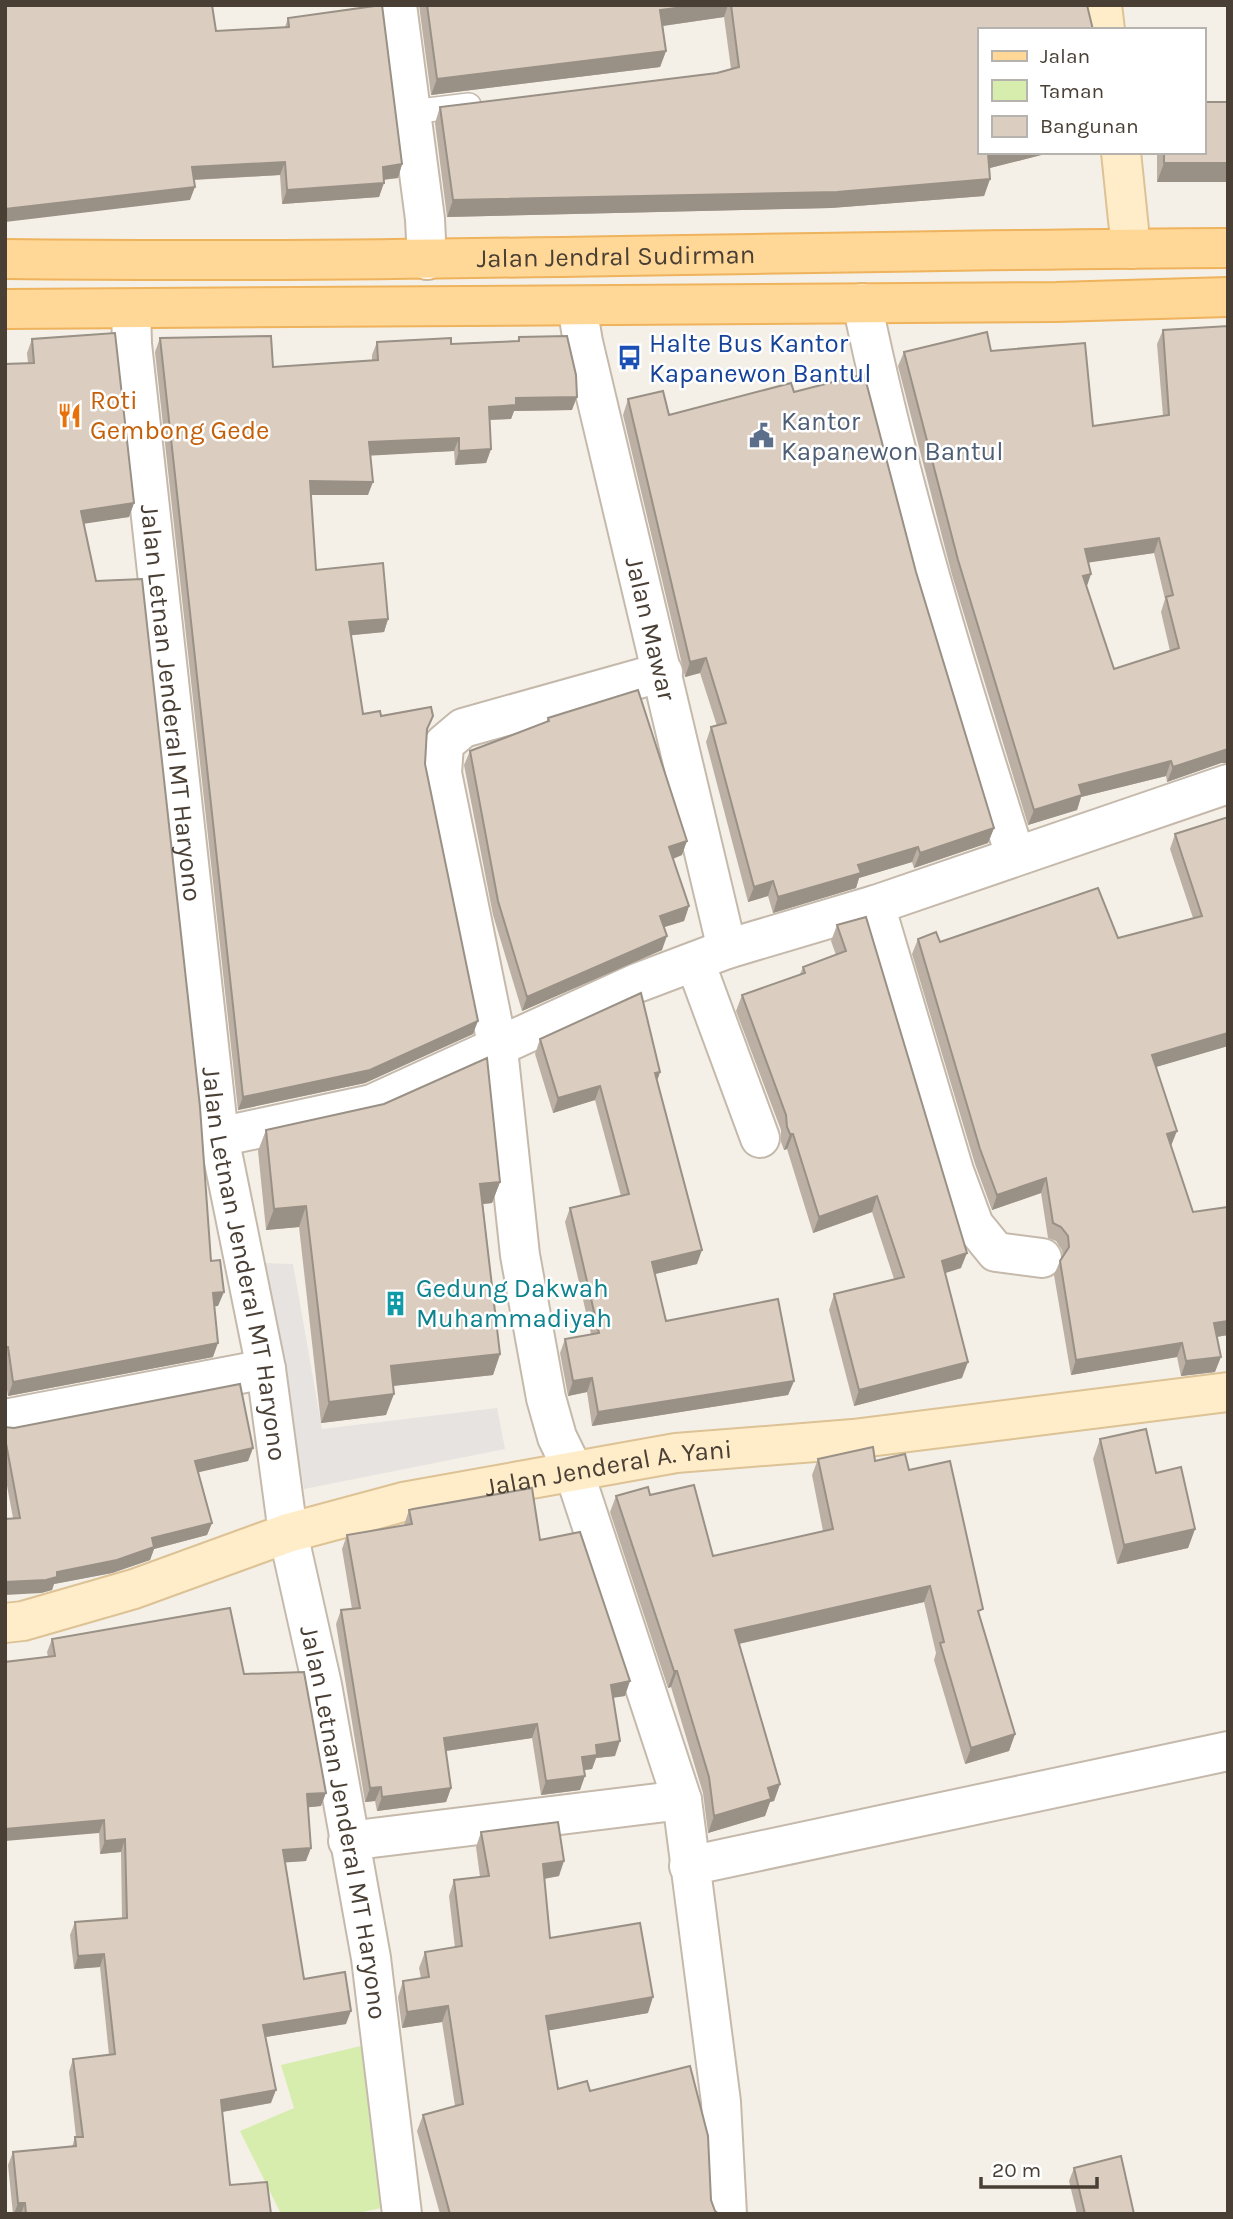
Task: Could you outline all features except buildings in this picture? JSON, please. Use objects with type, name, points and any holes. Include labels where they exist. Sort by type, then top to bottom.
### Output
[{"type":"main road","name":"Jalan Jendral Sudirman","points":[[5,259],[427,260],[789,251],[1228,248]]},
{"type":"main road","name":"Jalan Jendral Sudirman","points":[[5,309],[577,306],[1228,297]]},
{"type":"street","points":[[397,5],[427,260]]},
{"type":"street","points":[[1102,5],[1105,28]]},
{"type":"street","points":[[1121,154],[1131,248]]},
{"type":"street","points":[[364,307],[366,260]]},
{"type":"street","points":[[862,303],[879,393],[915,525],[955,667],[1015,855]]},
{"type":"street","name":"Jalan Mawar","points":[[577,306],[583,342],[663,672],[711,956],[760,1138]]},
{"type":"street","name":"Jalan Letnan Jenderal MT Haryono","points":[[131,309],[132,344],[219,1137],[265,1369],[288,1532],[323,1685],[348,1840],[371,1958],[402,2214]]},
{"type":"street","points":[[663,672],[463,728],[444,744],[444,785],[498,1049],[520,1255],[546,1398],[557,1437],[574,1472],[682,1800],[721,2102],[727,2214]]},
{"type":"street","points":[[219,1137],[372,1104],[498,1049],[565,1014],[711,956],[875,905],[1228,784]]},
{"type":"street","points":[[875,905],[954,1171],[974,1225],[996,1252],[1042,1258]]},
{"type":"street","points":[[5,1419],[265,1369]]},
{"type":"street","name":"Jalan Jenderal A. Yani","points":[[5,1623],[23,1621],[134,1589],[288,1532],[402,1502],[676,1453],[853,1439],[1228,1392]]},
{"type":"street","points":[[689,1866],[1228,1751]]},
{"type":"street","points":[[348,1840],[682,1800]]},
{"type":"lane","points":[[411,112],[492,102]]},
{"type":"green space","points":[[365,2045],[391,2206],[353,2214],[281,2214],[240,2131],[294,2108],[281,2065]]},
{"type":"shaded area","points":[[264,1263],[293,1264],[322,1429],[497,1408],[505,1449],[304,1489]]},
{"type":"place","name":"Halte Bus Kantor Kapanewon Bantul","points":[[629,358]]},
{"type":"place","name":"Roti Gembong Gede","points":[[70,415]]},
{"type":"place","name":"Kantor Kapanewon Bantul","points":[[761,436]]},
{"type":"place","name":"Gedung Dakwah Muhammadiyah","points":[[396,1303]]}]
